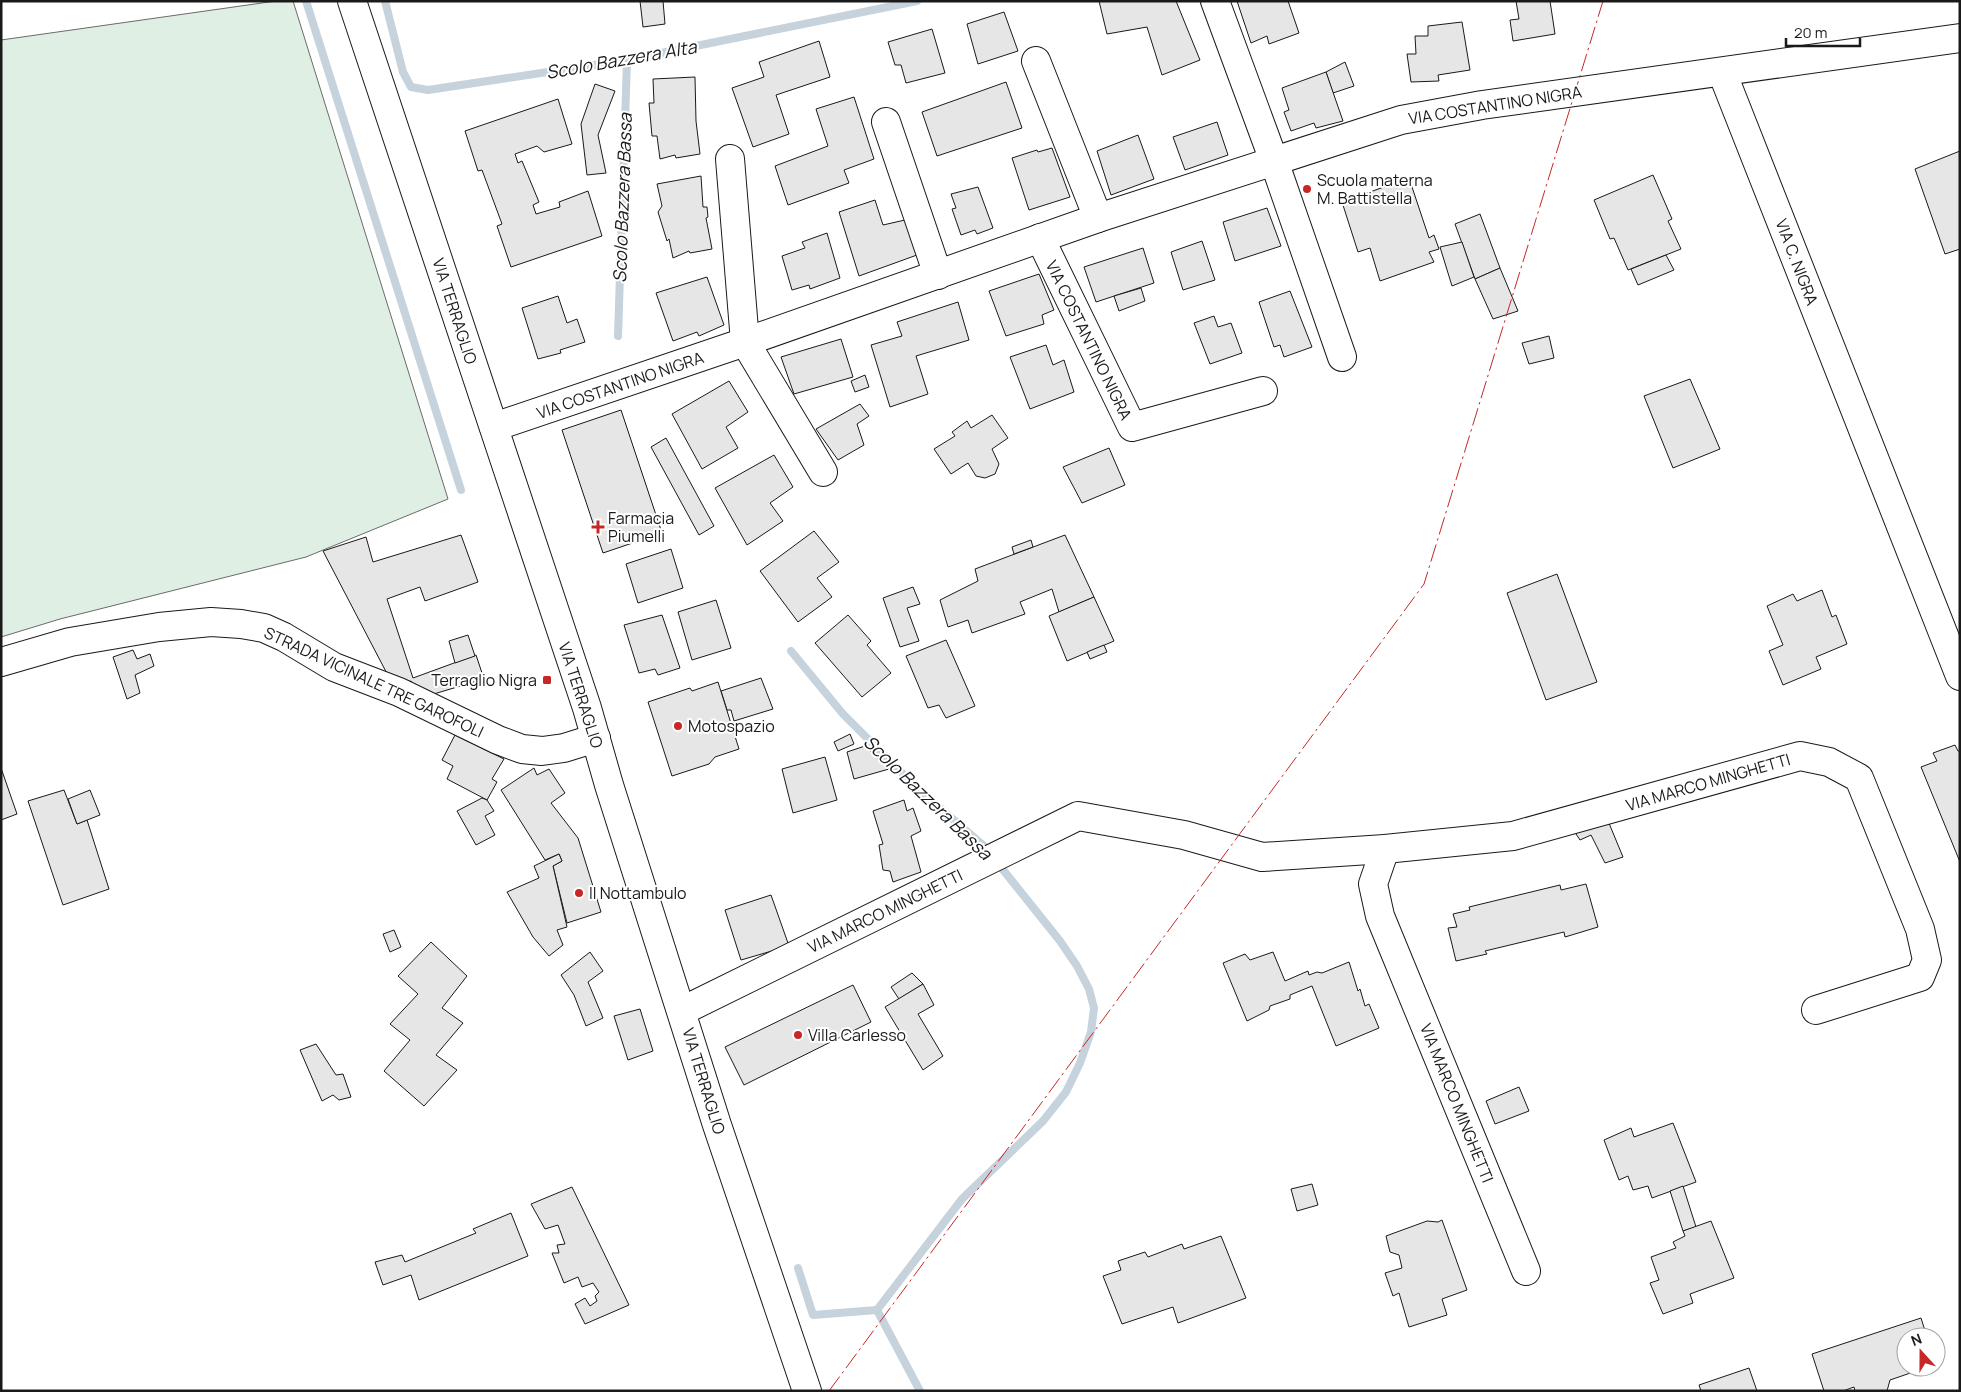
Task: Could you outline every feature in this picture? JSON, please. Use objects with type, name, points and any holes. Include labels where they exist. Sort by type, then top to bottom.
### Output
[{"type":"street","name":"VIA TERRAGLIO","points":[[352,1],[596,738],[717,1125],[807,1391]]},
{"type":"street","points":[[1215,1],[1274,161],[1342,357]]},
{"type":"street","points":[[1722,72],[1960,38]]},
{"type":"street","points":[[1036,61],[1098,218]]},
{"type":"street","name":"VIA COSTANTINO NIGRA","points":[[494,427],[745,342],[1098,218],[1401,120],[1482,104],[1722,72]]},
{"type":"street","name":"VIA C. NIGRA","points":[[1722,72],[1960,676]]},
{"type":"street","points":[[886,122],[938,275]]},
{"type":"street","points":[[730,158],[745,342],[823,472]]},
{"type":"street","name":"VIA COSTANTINO NIGRA","points":[[1040,238],[1132,427],[1263,391]]},
{"type":"street","name":"STRADA VICINALE TRE GAROFOLI","points":[[1,662],[70,642],[159,627],[211,622],[241,624],[264,628],[334,667],[399,692],[498,740],[522,749],[542,751],[564,748],[596,738]]},
{"type":"street","name":"VIA MARCO MINGHETTI","points":[[682,1011],[1078,816],[1184,834],[1262,857],[1385,849],[1513,836],[1800,756],[1829,762],[1859,778],[1920,929],[1927,960],[1920,977],[1816,1010]]},
{"type":"street","name":"VIA MARCO MINGHETTI","points":[[1385,849],[1373,884],[1380,916],[1526,1271]]},
{"type":"green space","points":[[276,1],[293,1],[448,499],[306,557],[60,619],[1,637],[1,40]]},
{"type":"building","points":[[640,1],[663,1],[665,24],[643,27]]},
{"type":"building","points":[[1099,1],[1176,1],[1200,60],[1162,75],[1147,27],[1107,34]]},
{"type":"building","points":[[1237,1],[1288,1],[1299,33],[1269,44],[1267,36],[1251,43]]},
{"type":"building","points":[[1516,1],[1550,1],[1555,34],[1513,41],[1510,20],[1519,19]]},
{"type":"building","points":[[1004,12],[1018,51],[978,64],[967,24]]},
{"type":"building","points":[[1462,22],[1470,70],[1438,75],[1439,81],[1411,82],[1407,54],[1416,54],[1415,36],[1428,36],[1428,26]]},
{"type":"building","points":[[932,29],[945,73],[906,83],[901,65],[895,65],[888,42]]},
{"type":"building","points":[[819,41],[830,77],[776,95],[789,134],[753,147],[732,88],[764,77],[759,62]]},
{"type":"building","points":[[1345,62],[1354,86],[1333,93],[1326,72]]},
{"type":"building","points":[[1326,72],[1343,121],[1316,128],[1314,123],[1291,131],[1284,112],[1289,110],[1282,88]]},
{"type":"building","points":[[695,77],[696,121],[700,154],[676,158],[675,155],[660,159],[657,136],[652,136],[649,103],[654,103],[653,79]]},
{"type":"building","points":[[1006,82],[1022,128],[937,156],[922,112]]},
{"type":"building","points":[[595,84],[615,91],[598,135],[606,173],[587,175],[581,124]]},
{"type":"building","points":[[854,97],[874,159],[844,170],[849,183],[788,205],[775,166],[828,146],[816,109]]},
{"type":"building","points":[[558,99],[572,144],[544,152],[537,146],[515,154],[518,163],[522,161],[539,202],[533,205],[536,214],[560,207],[559,202],[588,191],[602,236],[511,267],[497,226],[502,224],[482,170],[478,171],[465,131]]},
{"type":"building","points":[[1217,122],[1228,155],[1185,170],[1173,137]]},
{"type":"building","points":[[1138,135],[1154,179],[1111,195],[1097,151]]},
{"type":"building","points":[[1052,148],[1070,197],[1029,210],[1012,158],[1037,150],[1038,152]]},
{"type":"building","points":[[1960,151],[1960,249],[1945,254],[1915,169]]},
{"type":"building","points":[[1653,175],[1672,219],[1668,221],[1681,249],[1628,270],[1614,238],[1610,239],[1594,200]]},
{"type":"building","points":[[701,176],[703,207],[707,207],[708,217],[706,218],[712,249],[690,253],[689,251],[673,258],[669,239],[667,241],[658,212],[662,206],[657,184]]},
{"type":"building","points":[[1409,178],[1429,238],[1434,235],[1439,249],[1429,252],[1434,262],[1380,281],[1370,248],[1358,252],[1342,202]]},
{"type":"building","points":[[978,187],[993,228],[977,234],[975,230],[961,235],[952,209],[956,208],[951,194]]},
{"type":"building","points":[[875,200],[883,225],[905,220],[917,255],[859,276],[839,212]]},
{"type":"building","points":[[1267,208],[1281,246],[1235,261],[1223,222]]},
{"type":"building","points":[[1480,214],[1500,268],[1475,279],[1455,224]]},
{"type":"building","points":[[827,233],[840,278],[810,289],[809,285],[792,290],[782,256],[805,248],[802,242]]},
{"type":"building","points":[[1202,241],[1215,280],[1183,290],[1171,252]]},
{"type":"building","points":[[1462,242],[1474,277],[1452,286],[1440,247]]},
{"type":"building","points":[[1143,248],[1154,283],[1096,302],[1084,267]]},
{"type":"building","points":[[1666,255],[1674,270],[1638,285],[1631,269]]},
{"type":"building","points":[[1500,268],[1518,311],[1493,319],[1475,279]]},
{"type":"building","points":[[1039,274],[1054,310],[1042,315],[1044,324],[1006,336],[989,291]]},
{"type":"building","points":[[707,277],[724,325],[699,336],[697,332],[673,341],[656,293]]},
{"type":"building","points":[[1141,288],[1145,301],[1119,311],[1114,296]]},
{"type":"building","points":[[1290,291],[1312,347],[1284,357],[1280,345],[1274,347],[1259,302]]},
{"type":"building","points":[[558,296],[567,323],[577,319],[585,342],[560,350],[561,353],[538,359],[522,308]]},
{"type":"building","points":[[958,302],[969,340],[916,356],[928,394],[890,407],[871,345],[902,336],[897,322]]},
{"type":"building","points":[[1214,316],[1218,327],[1231,323],[1242,353],[1210,364],[1194,323]]},
{"type":"building","points":[[1549,336],[1554,358],[1529,364],[1522,343]]},
{"type":"building","points":[[841,339],[853,377],[794,394],[781,357]]},
{"type":"building","points":[[1046,345],[1053,365],[1064,360],[1074,392],[1030,409],[1010,357]]},
{"type":"building","points":[[865,375],[869,387],[855,392],[851,381]]},
{"type":"building","points":[[1690,379],[1720,449],[1673,468],[1644,396]]},
{"type":"building","points":[[729,381],[748,412],[726,427],[738,448],[702,469],[672,414]]},
{"type":"building","points":[[860,404],[869,416],[857,424],[864,445],[838,460],[816,429]]},
{"type":"building","points":[[621,410],[662,533],[603,553],[562,430]]},
{"type":"building","points":[[992,415],[1008,438],[992,449],[999,464],[995,474],[985,478],[976,476],[968,463],[951,474],[934,449],[955,436],[952,432],[967,421],[971,428]]},
{"type":"building","points":[[666,438],[714,526],[699,535],[651,447]]},
{"type":"building","points":[[1109,448],[1125,485],[1082,503],[1063,467]]},
{"type":"building","points":[[774,455],[793,487],[770,503],[783,521],[747,545],[715,488]]},
{"type":"building","points":[[814,531],[839,562],[817,578],[832,597],[798,622],[760,571]]},
{"type":"building","points":[[461,535],[478,582],[425,601],[420,587],[387,599],[413,678],[476,655],[484,679],[427,696],[416,693],[411,681],[394,687],[323,551],[366,537],[373,562]]},
{"type":"building","points":[[1065,535],[1094,597],[1059,612],[1052,589],[1020,602],[1025,614],[972,633],[968,620],[948,627],[940,600],[978,581],[975,569]]},
{"type":"building","points":[[1031,540],[1033,547],[1014,554],[1012,547]]},
{"type":"building","points":[[671,549],[683,588],[638,603],[626,564]]},
{"type":"building","points":[[1557,574],[1597,682],[1546,700],[1507,593]]},
{"type":"building","points":[[913,587],[920,604],[907,608],[919,641],[900,647],[883,598]]},
{"type":"building","points":[[1822,590],[1832,617],[1836,615],[1847,644],[1816,657],[1821,669],[1783,685],[1769,651],[1783,645],[1767,606],[1793,594],[1797,601]]},
{"type":"building","points":[[1094,597],[1114,641],[1067,661],[1049,616]]},
{"type":"building","points":[[716,600],[731,648],[692,660],[678,612]]},
{"type":"building","points":[[662,615],[680,668],[658,675],[655,669],[639,673],[624,625]]},
{"type":"building","points":[[848,615],[871,641],[867,645],[891,673],[862,697],[815,643]]},
{"type":"building","points":[[468,635],[475,656],[455,663],[449,641]]},
{"type":"building","points":[[946,640],[975,706],[946,718],[939,705],[928,708],[906,656]]},
{"type":"building","points":[[1104,645],[1107,652],[1090,659],[1087,652]]},
{"type":"building","points":[[133,650],[137,659],[150,654],[154,666],[135,675],[140,693],[127,699],[113,657]]},
{"type":"building","points":[[761,678],[773,709],[734,721],[731,710],[727,710],[721,691]]},
{"type":"building","points":[[718,682],[739,749],[715,757],[709,764],[672,776],[648,702],[690,688],[692,691]]},
{"type":"building","points":[[850,734],[854,744],[838,751],[834,742]]},
{"type":"building","points":[[455,735],[504,759],[492,779],[497,782],[487,800],[447,779],[453,766],[442,760]]},
{"type":"building","points":[[1955,745],[1958,751],[1960,751],[1960,862],[1921,767],[1937,761],[1933,753]]},
{"type":"building","points":[[865,746],[889,769],[854,779],[847,752]]},
{"type":"building","points":[[825,757],[837,800],[793,813],[782,769]]},
{"type":"building","points":[[1,768],[17,814],[1,820]]},
{"type":"building","points":[[534,768],[537,775],[549,769],[565,793],[551,803],[578,838],[601,912],[567,923],[553,866],[562,861],[559,854],[545,860],[501,790]]},
{"type":"building","points":[[64,790],[77,824],[87,820],[109,889],[63,905],[28,801]]},
{"type":"building","points":[[90,790],[100,815],[77,824],[68,799]]},
{"type":"building","points":[[482,798],[487,800],[494,811],[485,816],[495,835],[476,845],[457,811]]},
{"type":"building","points":[[904,800],[907,811],[913,808],[921,831],[911,836],[921,872],[893,882],[890,871],[883,870],[879,845],[883,844],[873,811]]},
{"type":"building","points":[[1606,816],[1623,857],[1605,863],[1591,835],[1580,840],[1572,828]]},
{"type":"building","points":[[559,854],[562,861],[553,866],[567,927],[557,930],[563,945],[549,956],[533,937],[507,892],[539,878],[534,866]]},
{"type":"building","points":[[1586,884],[1598,927],[1565,937],[1564,932],[1485,951],[1487,954],[1456,961],[1448,928],[1457,927],[1453,914],[1470,910],[1469,907],[1560,885],[1561,890]]},
{"type":"building","points":[[771,895],[789,946],[741,960],[725,910]]},
{"type":"building","points":[[394,930],[401,947],[390,952],[383,934]]},
{"type":"building","points":[[431,942],[467,976],[442,1008],[463,1023],[436,1055],[457,1070],[424,1106],[384,1071],[410,1040],[390,1024],[418,994],[398,976]]},
{"type":"building","points":[[590,952],[603,971],[588,982],[603,1018],[586,1026],[574,995],[561,975]]},
{"type":"building","points":[[1273,952],[1285,981],[1308,971],[1309,975],[1317,972],[1322,973],[1349,962],[1358,991],[1360,989],[1365,1006],[1369,1004],[1379,1028],[1336,1046],[1312,986],[1290,995],[1290,999],[1270,1006],[1269,1010],[1247,1021],[1223,963],[1245,954],[1250,960]]},
{"type":"building","points":[[912,973],[923,984],[899,999],[891,987]]},
{"type":"building","points":[[923,984],[934,1005],[918,1014],[943,1056],[923,1070],[885,1007]]},
{"type":"building","name":"Villa Carlesso","points":[[853,985],[871,1022],[744,1085],[725,1047]]},
{"type":"building","points":[[640,1009],[653,1051],[628,1060],[614,1016]]},
{"type":"building","points":[[316,1044],[336,1075],[343,1074],[351,1097],[339,1100],[333,1095],[322,1101],[300,1050]]},
{"type":"building","points":[[1519,1087],[1529,1111],[1495,1124],[1486,1101]]},
{"type":"building","points":[[1673,1123],[1696,1182],[1652,1198],[1648,1186],[1633,1190],[1628,1176],[1619,1180],[1604,1140],[1631,1128],[1634,1137]]},
{"type":"building","points":[[1312,1184],[1318,1205],[1297,1211],[1291,1189]]},
{"type":"building","points":[[1683,1186],[1696,1227],[1683,1231],[1670,1191]]},
{"type":"building","points":[[572,1187],[629,1305],[585,1324],[575,1304],[585,1298],[590,1306],[597,1301],[595,1296],[599,1292],[593,1283],[582,1287],[578,1277],[564,1283],[552,1253],[559,1253],[557,1245],[565,1244],[558,1225],[545,1229],[531,1204]]},
{"type":"building","points":[[511,1213],[528,1256],[419,1300],[411,1275],[383,1285],[375,1262],[402,1255],[405,1262],[476,1233],[473,1229]]},
{"type":"building","points":[[1442,1220],[1467,1290],[1442,1299],[1447,1315],[1409,1327],[1399,1293],[1393,1296],[1385,1273],[1402,1268],[1399,1255],[1390,1252],[1386,1236],[1427,1221],[1438,1222]]},
{"type":"building","points":[[1711,1221],[1734,1278],[1690,1294],[1693,1303],[1663,1314],[1650,1283],[1659,1280],[1651,1257],[1676,1248],[1673,1242],[1685,1236],[1683,1231]]},
{"type":"building","points":[[1221,1236],[1246,1298],[1178,1323],[1173,1307],[1122,1324],[1103,1276],[1121,1270],[1118,1261],[1145,1252],[1148,1257],[1182,1244],[1184,1249]]},
{"type":"building","points":[[1921,1318],[1924,1327],[1896,1327],[1896,1377],[1899,1377],[1890,1380],[1887,1391],[1855,1391],[1854,1387],[1843,1391],[1824,1391],[1812,1354]]},
{"type":"building","points":[[1749,1368],[1757,1391],[1701,1391],[1699,1385]]},
{"type":"waterway","points":[[306,1],[461,490]]},
{"type":"waterway","name":"Scolo Bazzera Alta","points":[[385,1],[403,72],[411,87],[428,90],[627,60],[917,1]]},
{"type":"waterway","name":"Scolo Bazzera Bassa","points":[[618,336],[627,60]]},
{"type":"waterway","name":"Scolo Bazzera Bassa","points":[[791,651],[843,714],[917,788],[984,846],[1060,941],[1077,966],[1089,989],[1094,1008],[1091,1032],[1080,1063],[1066,1092],[1043,1121],[962,1199],[877,1310],[920,1391]]},
{"type":"waterway","points":[[798,1268],[813,1315],[877,1310]]},
{"type":"power","points":[[829,1391],[1424,584],[1603,1]]},
{"type":"place","name":"Scuola materna M. Battistella","points":[[1307,189]]},
{"type":"place","name":"Farmacia Piumelli","points":[[598,527]]},
{"type":"place","name":"Terraglio Nigra","points":[[547,680]]},
{"type":"place","name":"Motospazio","points":[[678,726]]},
{"type":"place","name":"Il Nottambulo","points":[[579,893]]},
{"type":"place","name":"Villa Carlesso","points":[[798,1035]]}]
